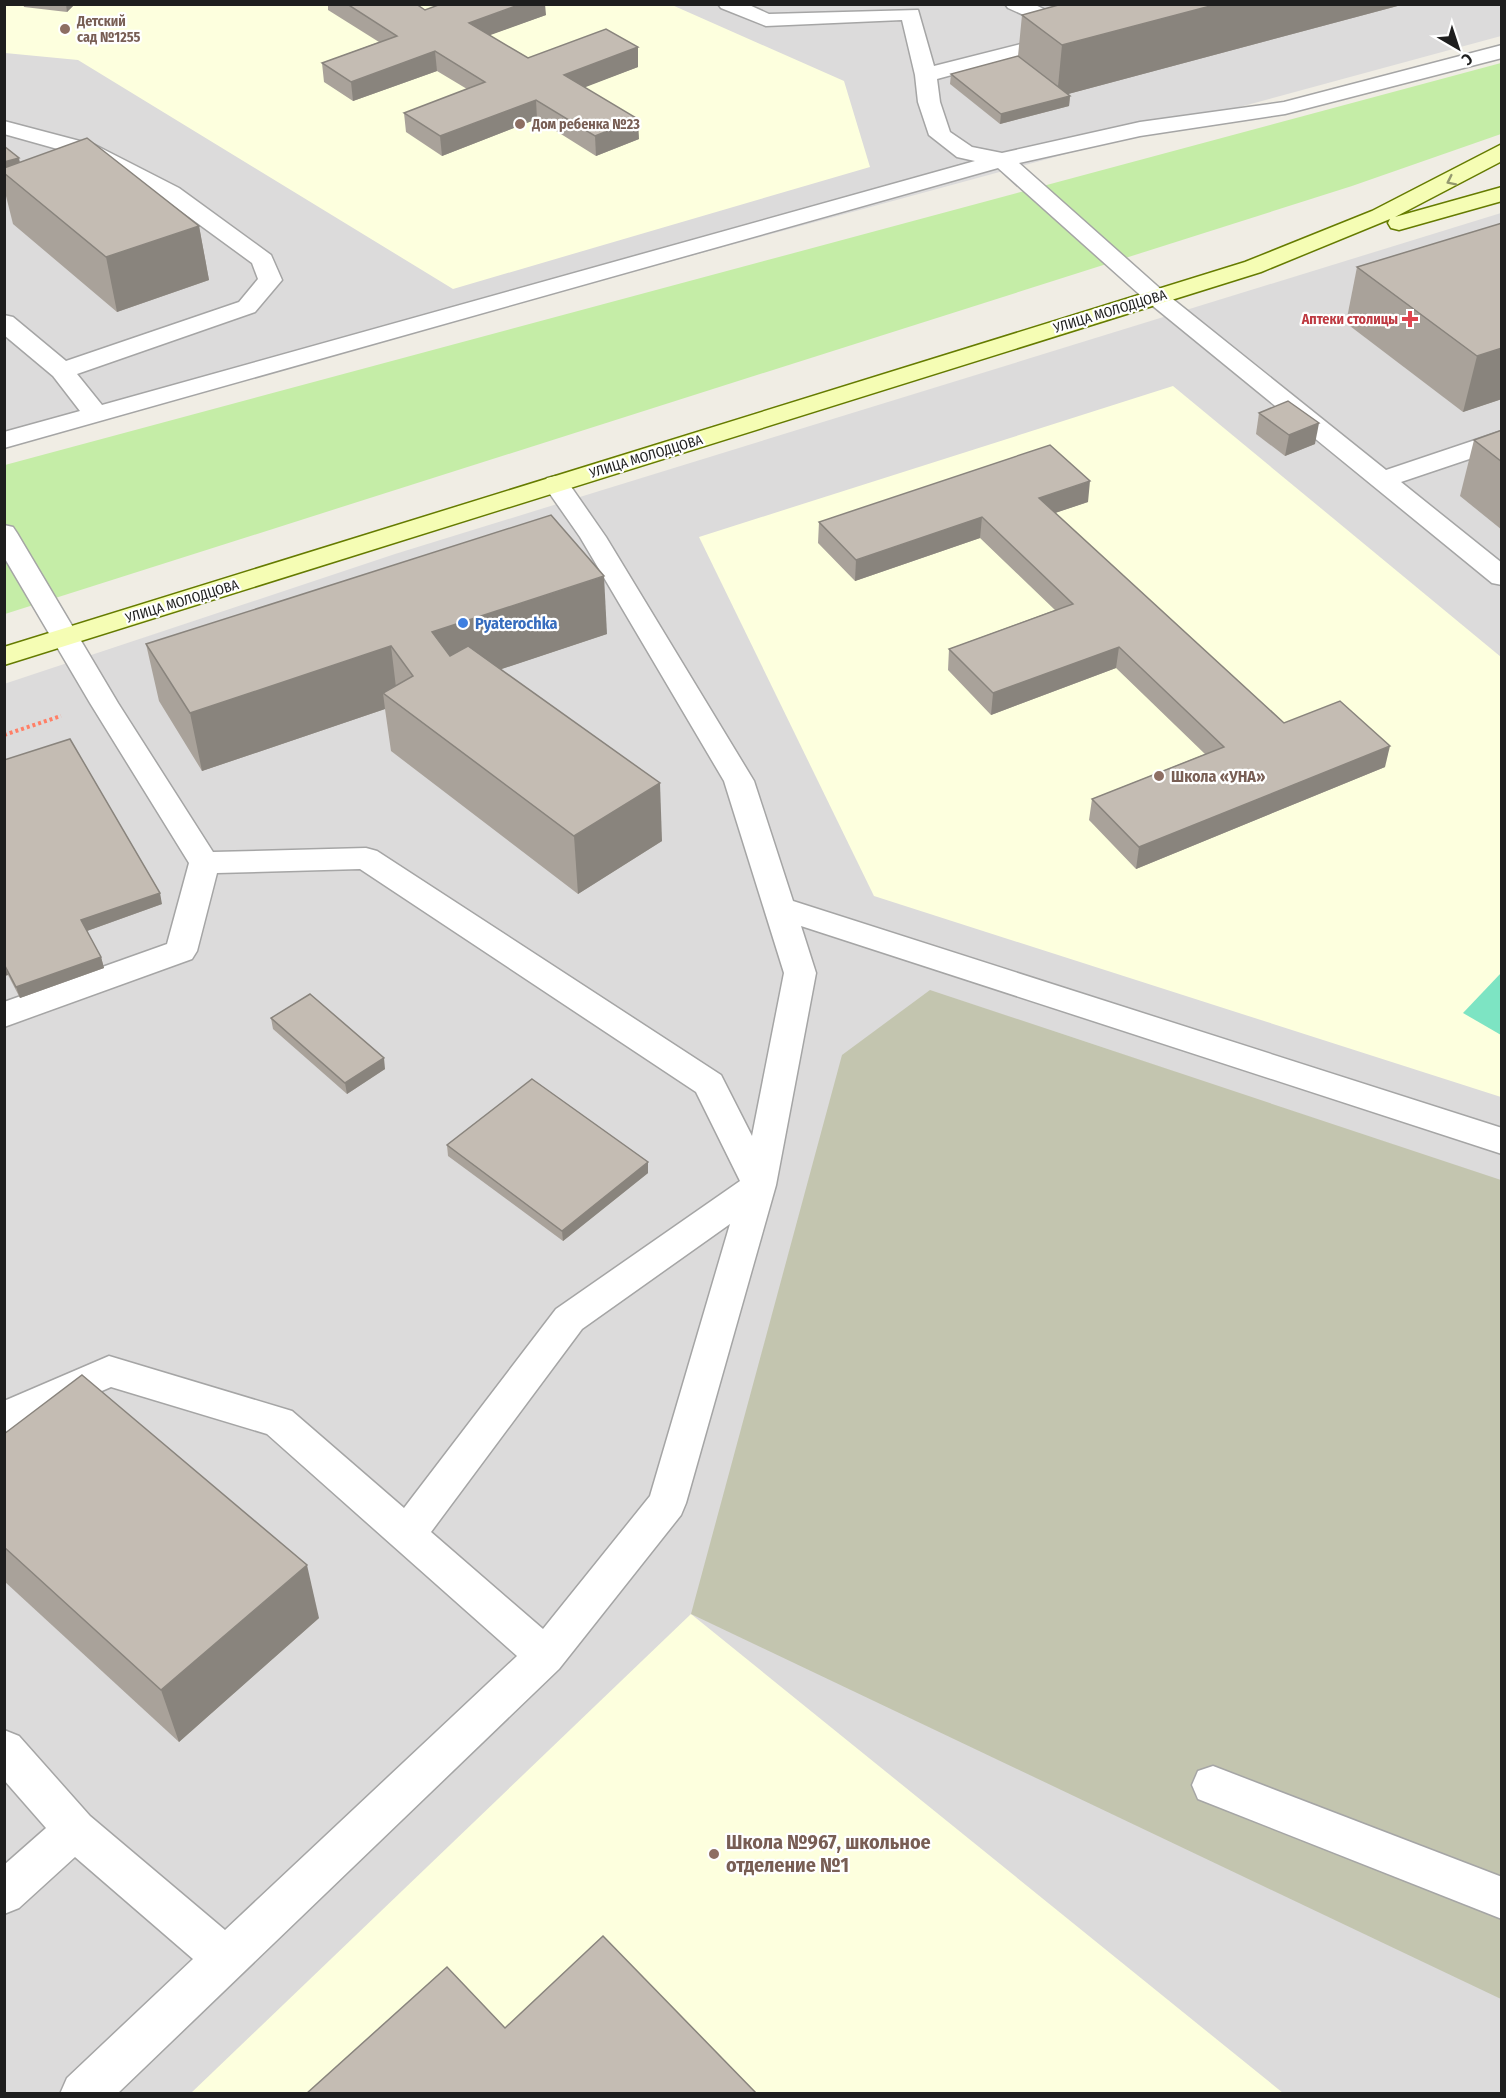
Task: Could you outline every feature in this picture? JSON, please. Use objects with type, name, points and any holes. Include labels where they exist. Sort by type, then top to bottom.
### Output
[{"type":"street","name":"УЛИЦА МОЛОДЦОВА","points":[[1288,254],[1403,204],[1466,173],[1502,151]]},
{"type":"street","name":"УЛИЦА МОЛОДЦОВА","points":[[4,657],[1288,254],[1502,194]]},
{"type":"lane","points":[[728,4],[766,20],[915,9],[929,102],[940,135],[965,152],[1002,160],[1156,297],[1502,577]]},
{"type":"lane","points":[[926,75],[1090,32],[1015,4]]},
{"type":"lane","points":[[4,440],[1002,160],[1140,129],[1285,108],[1502,51]]},
{"type":"lane","points":[[4,127],[87,150],[171,193],[263,260],[270,280],[247,307],[62,371]]},
{"type":"lane","points":[[77,173],[109,161]]},
{"type":"lane","points":[[4,322],[62,371],[96,414]]},
{"type":"lane","points":[[1382,480],[1502,439]]},
{"type":"lane","points":[[83,2094],[544,1656],[667,1503],[759,1185],[800,973],[740,781],[593,537],[556,484]]},
{"type":"lane","points":[[4,533],[104,703],[204,863],[182,951],[4,1015]]},
{"type":"lane","points":[[204,863],[366,858],[709,1084],[759,1185]]},
{"type":"lane","points":[[780,908],[1502,1141]]},
{"type":"lane","points":[[407,1534],[569,1318],[759,1185]]},
{"type":"lane","points":[[4,1418],[109,1371],[279,1422],[544,1656]]},
{"type":"lane","points":[[4,1749],[75,1830],[226,1959]]},
{"type":"lane","points":[[1213,1785],[1502,1898]]},
{"type":"lane","points":[[4,1893],[75,1830]]},
{"type":"path","points":[[4,735],[104,703]]},
{"type":"shaded area","name":"Дом ребенка №23","points":[[4,5],[672,5],[844,81],[870,167],[453,289],[78,60],[5,53]]},
{"type":"shaded area","points":[[5,5],[1501,5],[1501,36],[5,442]]},
{"type":"shaded area","points":[[1501,213],[1501,2093],[5,2093],[4,684],[395,554]]},
{"type":"shaded area","name":"Школа «УНА»","points":[[1173,386],[1501,657],[1501,1097],[874,896],[699,537]]},
{"type":"shaded area","points":[[930,990],[1501,1180],[1501,1999],[691,1614],[842,1055]]},
{"type":"shaded area","name":"Школа №967, школьное отделение №1","points":[[691,1614],[1283,2093],[190,2094]]},
{"type":"green space","points":[[1501,63],[1501,134],[1352,186],[5,614],[5,465]]},
{"type":"green space","points":[[1501,973],[1501,1035],[1463,1013]]},
{"type":"building","points":[[347,4],[416,4],[425,10],[441,4],[521,4],[469,23],[528,58],[606,29],[638,47],[564,75],[638,119],[595,136],[536,100],[440,136],[404,113],[485,82],[435,51],[351,82],[322,63],[397,36]]},
{"type":"building","points":[[1062,4],[1218,4],[1062,45],[1022,15]]},
{"type":"building","points":[[1018,56],[1070,96],[1001,114],[951,74]]},
{"type":"building","points":[[87,138],[199,226],[106,257],[4,173],[4,168]]},
{"type":"building","points":[[4,146],[19,158],[4,162]]},
{"type":"building","points":[[1502,223],[1502,348],[1477,356],[1357,267]]},
{"type":"building","points":[[1288,401],[1319,423],[1289,435],[1259,413]]},
{"type":"building","points":[[1502,430],[1502,462],[1474,440]]},
{"type":"building","points":[[1050,445],[1090,481],[1039,498],[1284,723],[1340,701],[1390,746],[1139,847],[1092,799],[1224,747],[1119,647],[993,693],[949,649],[1073,604],[982,517],[856,560],[819,522]]},
{"type":"building","points":[[551,515],[604,576],[432,632],[450,656],[468,646],[660,783],[574,836],[383,693],[413,676],[391,646],[190,713],[146,644]]},
{"type":"building","points":[[70,739],[160,893],[81,920],[101,957],[16,987],[4,964],[4,760]]},
{"type":"building","points":[[310,994],[384,1058],[345,1083],[271,1018]]},
{"type":"building","points":[[532,1079],[648,1162],[562,1231],[447,1145]]},
{"type":"building","points":[[82,1375],[307,1565],[161,1690],[4,1547],[4,1434]]},
{"type":"building","points":[[603,1936],[757,2094],[306,2094],[447,1967],[505,2028]]},
{"type":"place","name":"Детский сад №1255","points":[[65,29]]},
{"type":"place","name":"Дом ребенка №23","points":[[520,124]]},
{"type":"place","name":"Аптеки столицы","points":[[1410,319]]},
{"type":"place","name":"Pyaterochka","points":[[463,623]]},
{"type":"place","name":"Школа «УНА»","points":[[1159,776]]},
{"type":"place","name":"Школа №967, школьное отделение №1","points":[[714,1854]]}]
